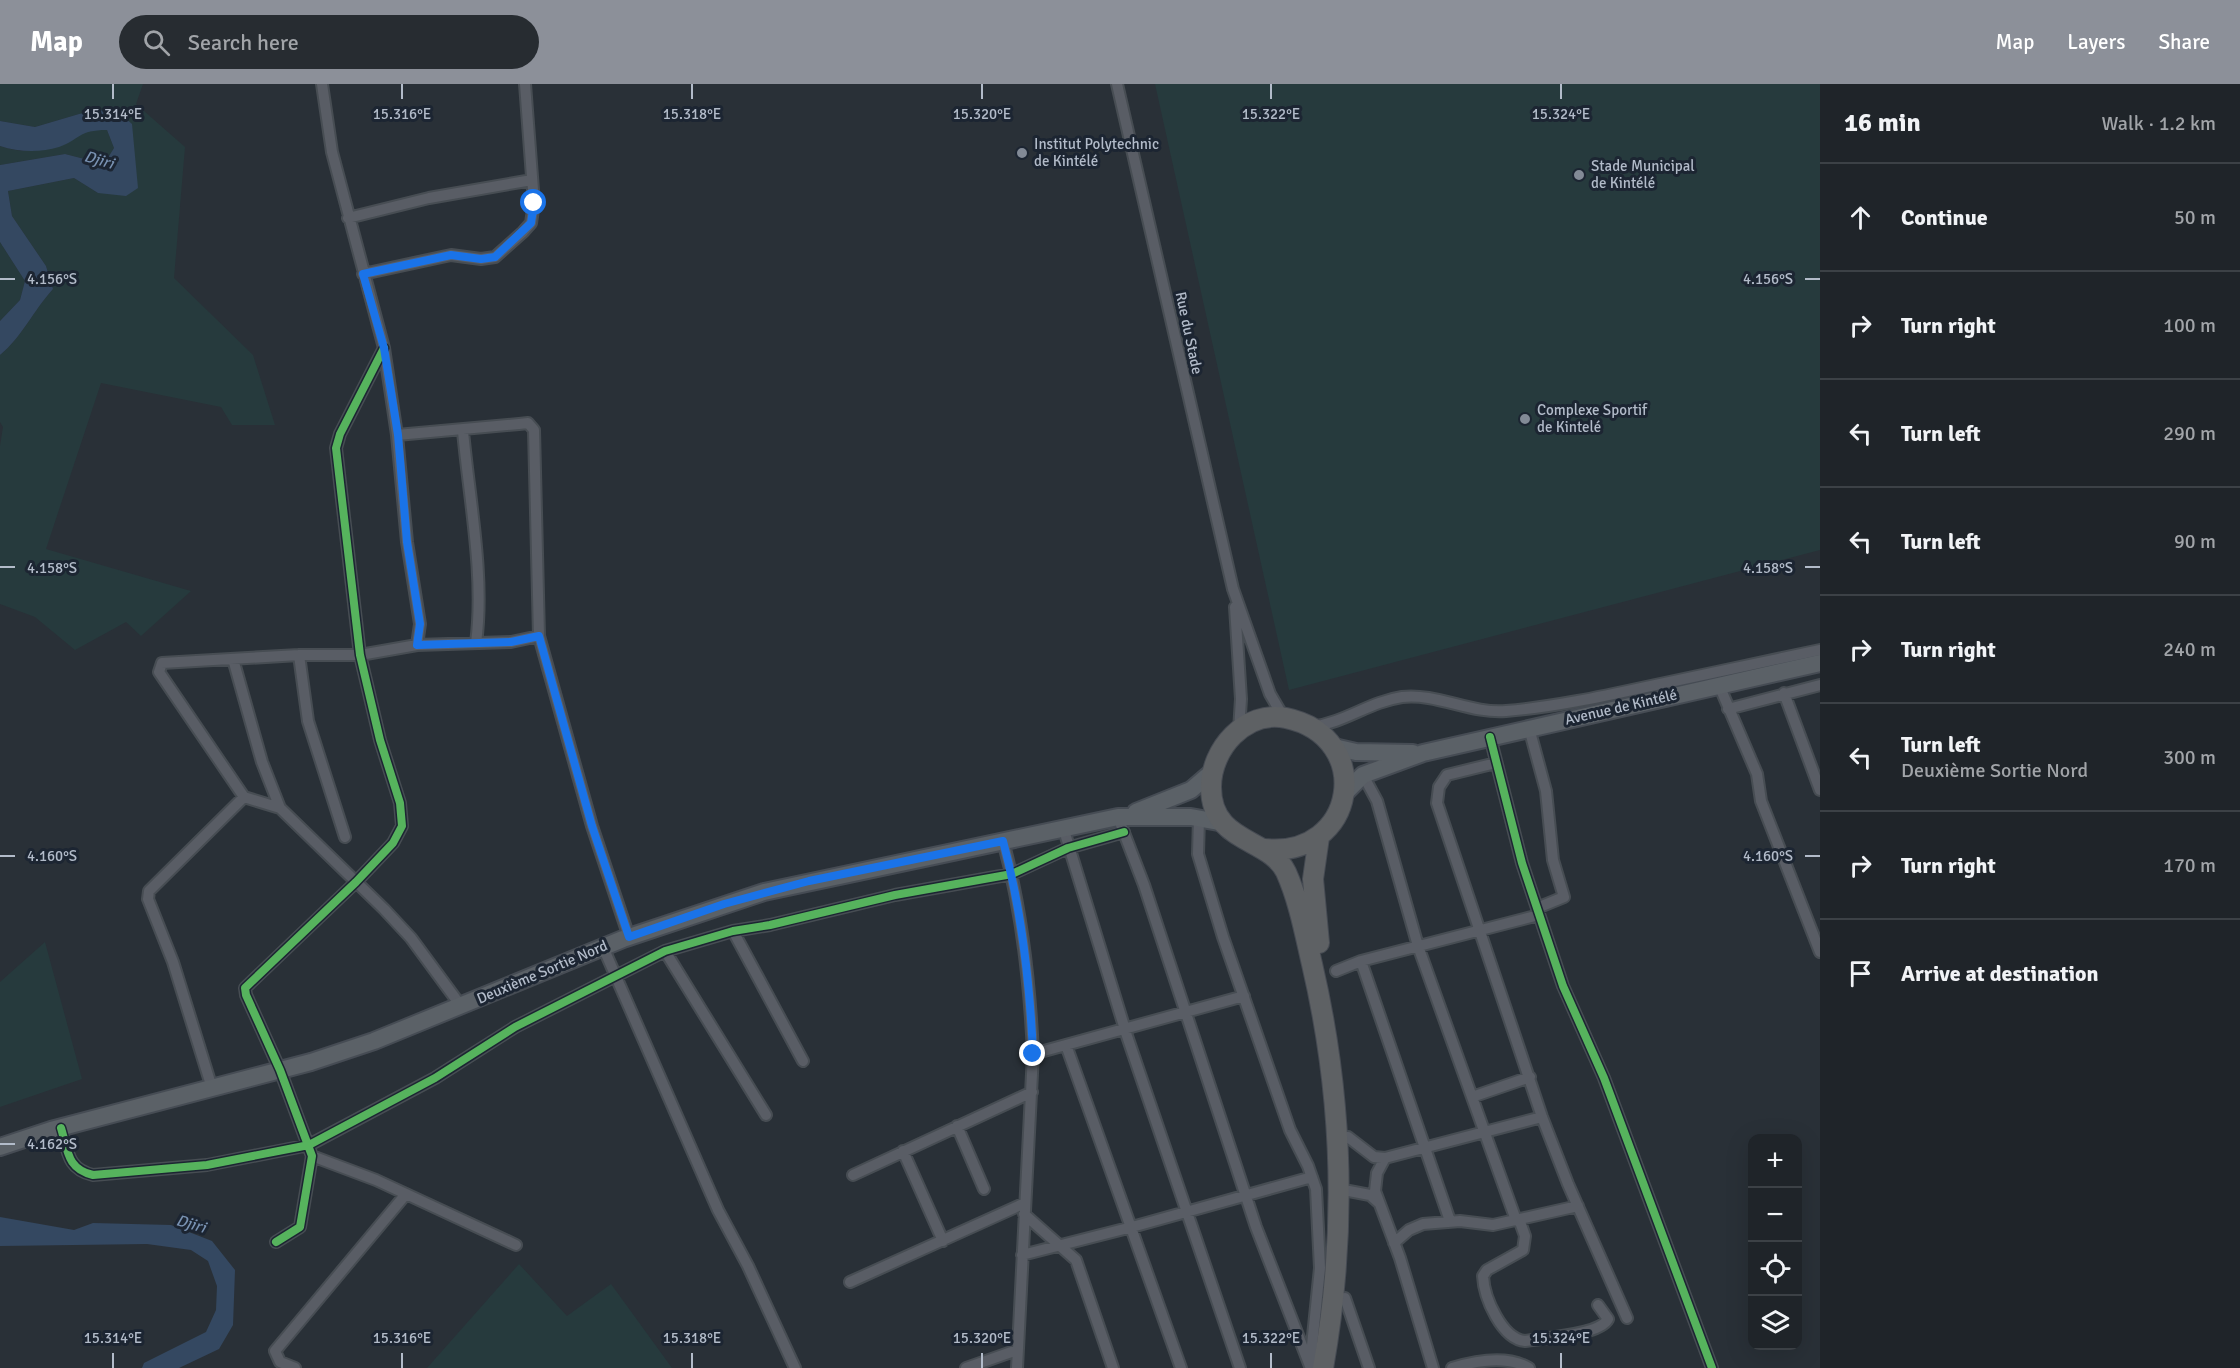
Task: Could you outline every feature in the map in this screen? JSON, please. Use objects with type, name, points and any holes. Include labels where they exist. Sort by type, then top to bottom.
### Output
[{"type":"highway","points":[[1268,718],[1284,718],[1312,727],[1334,747],[1341,762],[1344,794],[1340,810],[1331,825],[1319,837],[1293,849],[1264,849],[1242,840],[1224,823],[1215,807],[1211,790],[1212,772],[1217,756],[1226,741],[1239,730],[1268,718]]},
{"type":"highway","points":[[1319,837],[1313,864],[1315,922],[1336,1030],[1348,1137],[1349,1191],[1345,1298],[1334,1368]]},
{"type":"highway","points":[[1264,849],[1285,870],[1303,924],[1332,1069],[1338,1140],[1338,1226],[1332,1307],[1314,1367]]},
{"type":"main road","name":"Avenue de Kintélé","points":[[1344,794],[1363,775],[1423,753],[1820,663]]},
{"type":"main road","name":"Avenue de Kintélé","points":[[1334,747],[1356,752],[1423,753]]},
{"type":"main road","name":"Deuxième Sortie Nord","points":[[1123,821],[1191,790],[1212,772]]},
{"type":"main road","name":"Deuxième Sortie Nord","points":[[0,1147],[61,1128],[280,1070],[374,1041],[629,937],[724,904],[809,881],[1063,827],[1123,821],[1199,818],[1224,823]]},
{"type":"street","points":[[322,84],[332,152],[384,348],[398,435],[409,554],[420,624],[417,645]]},
{"type":"street","points":[[363,274],[451,255],[481,259],[495,257],[531,223],[534,203],[525,84]]},
{"type":"street","name":"Rue du Stade","points":[[1117,84],[1233,589],[1270,694],[1284,718]]},
{"type":"street","points":[[348,218],[429,198],[532,180]]},
{"type":"street","points":[[276,1242],[300,1227],[310,1150],[280,1070],[246,995],[245,987],[356,882],[393,843],[402,826],[400,803],[380,740],[360,655],[336,448],[340,434],[384,348]]},
{"type":"street","points":[[398,435],[463,431],[528,423],[534,430],[539,636],[592,826],[629,937]]},
{"type":"street","points":[[463,431],[477,575],[479,624],[476,643]]},
{"type":"street","name":"Rue du Stade","points":[[1233,589],[1241,699],[1239,730]]},
{"type":"street","points":[[280,808],[244,797],[159,672],[162,663],[298,655],[360,655],[417,645],[511,642],[539,636]]},
{"type":"street","points":[[1312,727],[1333,724],[1374,704],[1404,697],[1419,697],[1501,711],[1523,710],[1605,696],[1820,650]]},
{"type":"street","points":[[298,655],[308,722],[345,837]]},
{"type":"street","points":[[233,659],[269,786],[280,808],[411,938],[461,1006]]},
{"type":"street","points":[[1719,685],[1757,774],[1761,801],[1820,952]]},
{"type":"street","points":[[1728,709],[1820,685]]},
{"type":"street","points":[[1784,693],[1820,790]]},
{"type":"street","points":[[1336,971],[1361,961],[1479,932],[1538,911],[1564,897],[1553,860],[1546,791],[1529,728]]},
{"type":"street","points":[[1490,737],[1538,911],[1563,986],[1604,1078],[1712,1368]]},
{"type":"street","points":[[1496,763],[1447,775],[1438,787],[1437,803],[1542,1117],[1627,1318]]},
{"type":"street","points":[[1363,775],[1377,801],[1418,946],[1526,1240],[1523,1250],[1487,1270],[1484,1276],[1494,1311],[1505,1331],[1514,1339],[1525,1341],[1594,1330],[1605,1324],[1608,1319],[1598,1305]]},
{"type":"street","points":[[212,1088],[173,962],[148,898],[149,891],[244,797]]},
{"type":"street","points":[[1199,818],[1197,838],[1200,860],[1290,1130],[1316,1189],[1320,1268],[1314,1367]]},
{"type":"street","points":[[61,1128],[71,1162],[80,1172],[93,1175],[207,1165],[310,1150],[435,1078],[515,1027],[665,951],[733,931],[770,925],[895,895],[1012,874],[1123,821],[1246,1196],[1314,1367]]},
{"type":"street","points":[[1063,827],[1125,1029],[1240,1368]]},
{"type":"street","points":[[1003,841],[1012,874],[1032,1025],[1033,1054],[1017,1368]]},
{"type":"street","points":[[733,931],[803,1061]]},
{"type":"street","points":[[603,947],[718,1210],[748,1266],[795,1368]]},
{"type":"street","points":[[665,951],[766,1115]]},
{"type":"street","points":[[1361,961],[1450,1221]]},
{"type":"street","points":[[1033,1054],[1244,996]]},
{"type":"street","points":[[1066,1046],[1181,1368]]},
{"type":"street","points":[[1472,1097],[1530,1077]]},
{"type":"street","points":[[853,1175],[1032,1092]]},
{"type":"street","points":[[1348,1137],[1374,1157],[1385,1158],[1542,1117]]},
{"type":"street","points":[[957,1126],[984,1189]]},
{"type":"street","points":[[310,1150],[516,1245]]},
{"type":"street","points":[[903,1151],[943,1241]]},
{"type":"street","points":[[1385,1158],[1376,1181],[1378,1202],[1394,1243],[1433,1368]]},
{"type":"street","points":[[1022,1255],[1186,1213],[1312,1177]]},
{"type":"street","points":[[1349,1191],[1363,1193],[1378,1202]]},
{"type":"street","points":[[295,1368],[280,1362],[275,1352],[406,1194]]},
{"type":"street","points":[[1394,1243],[1415,1226],[1450,1221],[1487,1225],[1578,1206]]},
{"type":"street","points":[[850,1282],[1025,1208]]},
{"type":"street","points":[[1025,1208],[1079,1267],[1113,1368]]},
{"type":"street","points":[[1345,1298],[1369,1368]]},
{"type":"street","points":[[966,1368],[1017,1350]]},
{"type":"street","points":[[1452,1368],[1483,1360],[1516,1363],[1529,1368]]},
{"type":"green space","points":[[0,84],[143,84],[136,104],[185,147],[174,278],[253,355],[275,425],[232,425],[221,407],[101,383],[46,549],[191,591],[141,636],[126,622],[75,650],[35,617],[0,604],[0,446],[3,427],[0,422],[0,355],[15,340],[53,289],[46,266],[12,216],[8,191],[74,178],[98,193],[132,124],[79,114],[35,127],[0,121]]},
{"type":"green space","name":"Complexe Sportif de Kintelé","points":[[1155,84],[1820,84],[1820,550],[1289,690]]},
{"type":"green space","points":[[88,130],[107,130],[114,148],[104,164],[65,154],[0,165],[0,146],[23,151],[45,149]]},
{"type":"green space","points":[[0,242],[25,281],[20,300],[0,321]]},
{"type":"green space","points":[[45,942],[82,1079],[0,1107],[0,982]]},
{"type":"green space","points":[[519,1264],[567,1316],[611,1284],[672,1368],[427,1368]]},
{"type":"water","points":[[114,108],[132,124],[138,188],[126,196],[98,193],[74,178],[8,191],[12,216],[46,266],[53,289],[15,340],[0,355],[0,321],[20,300],[25,281],[0,242],[0,165],[65,154],[104,164],[114,148],[107,130],[98,130],[85,133],[52,149],[22,151],[7,148],[0,146],[0,121],[35,127],[79,114]]},
{"type":"water","points":[[0,1217],[74,1230],[93,1223],[171,1225],[212,1241],[235,1270],[233,1325],[219,1349],[179,1368],[142,1368],[144,1363],[206,1332],[216,1310],[217,1286],[208,1261],[191,1250],[147,1244],[0,1246]]},
{"type":"cycle path","points":[[276,1242],[300,1227],[312,1156],[280,1070],[246,995],[245,988],[356,882],[393,843],[402,826],[400,803],[380,740],[360,655],[336,448],[340,434],[384,348]]},
{"type":"cycle path","points":[[1490,737],[1522,863],[1563,986],[1604,1078],[1712,1368]]},
{"type":"cycle path","points":[[61,1128],[73,1164],[93,1175],[207,1165],[309,1145],[435,1078],[515,1027],[665,951],[733,931],[770,925],[895,895],[1012,874],[1068,848],[1124,832]]},
{"type":"place","name":"Institut Polytechnic de Kintélé","points":[[1022,153]]},
{"type":"place","name":"Stade Municipal de Kintélé","points":[[1579,175]]},
{"type":"place","name":"Complexe Sportif de Kintelé","points":[[1525,419]]},
{"type":"route","points":[[534,203],[531,223],[495,257],[481,259],[451,255],[363,274],[384,348],[398,435],[407,542],[420,624],[417,645],[511,642],[539,636],[592,826],[629,937],[764,892],[1003,841],[1012,874],[1032,1025],[1033,1054]]},
{"type":"water label","name":"Djiri","points":[[99,160]]},
{"type":"water label","name":"Djiri","points":[[191,1224]]}]
